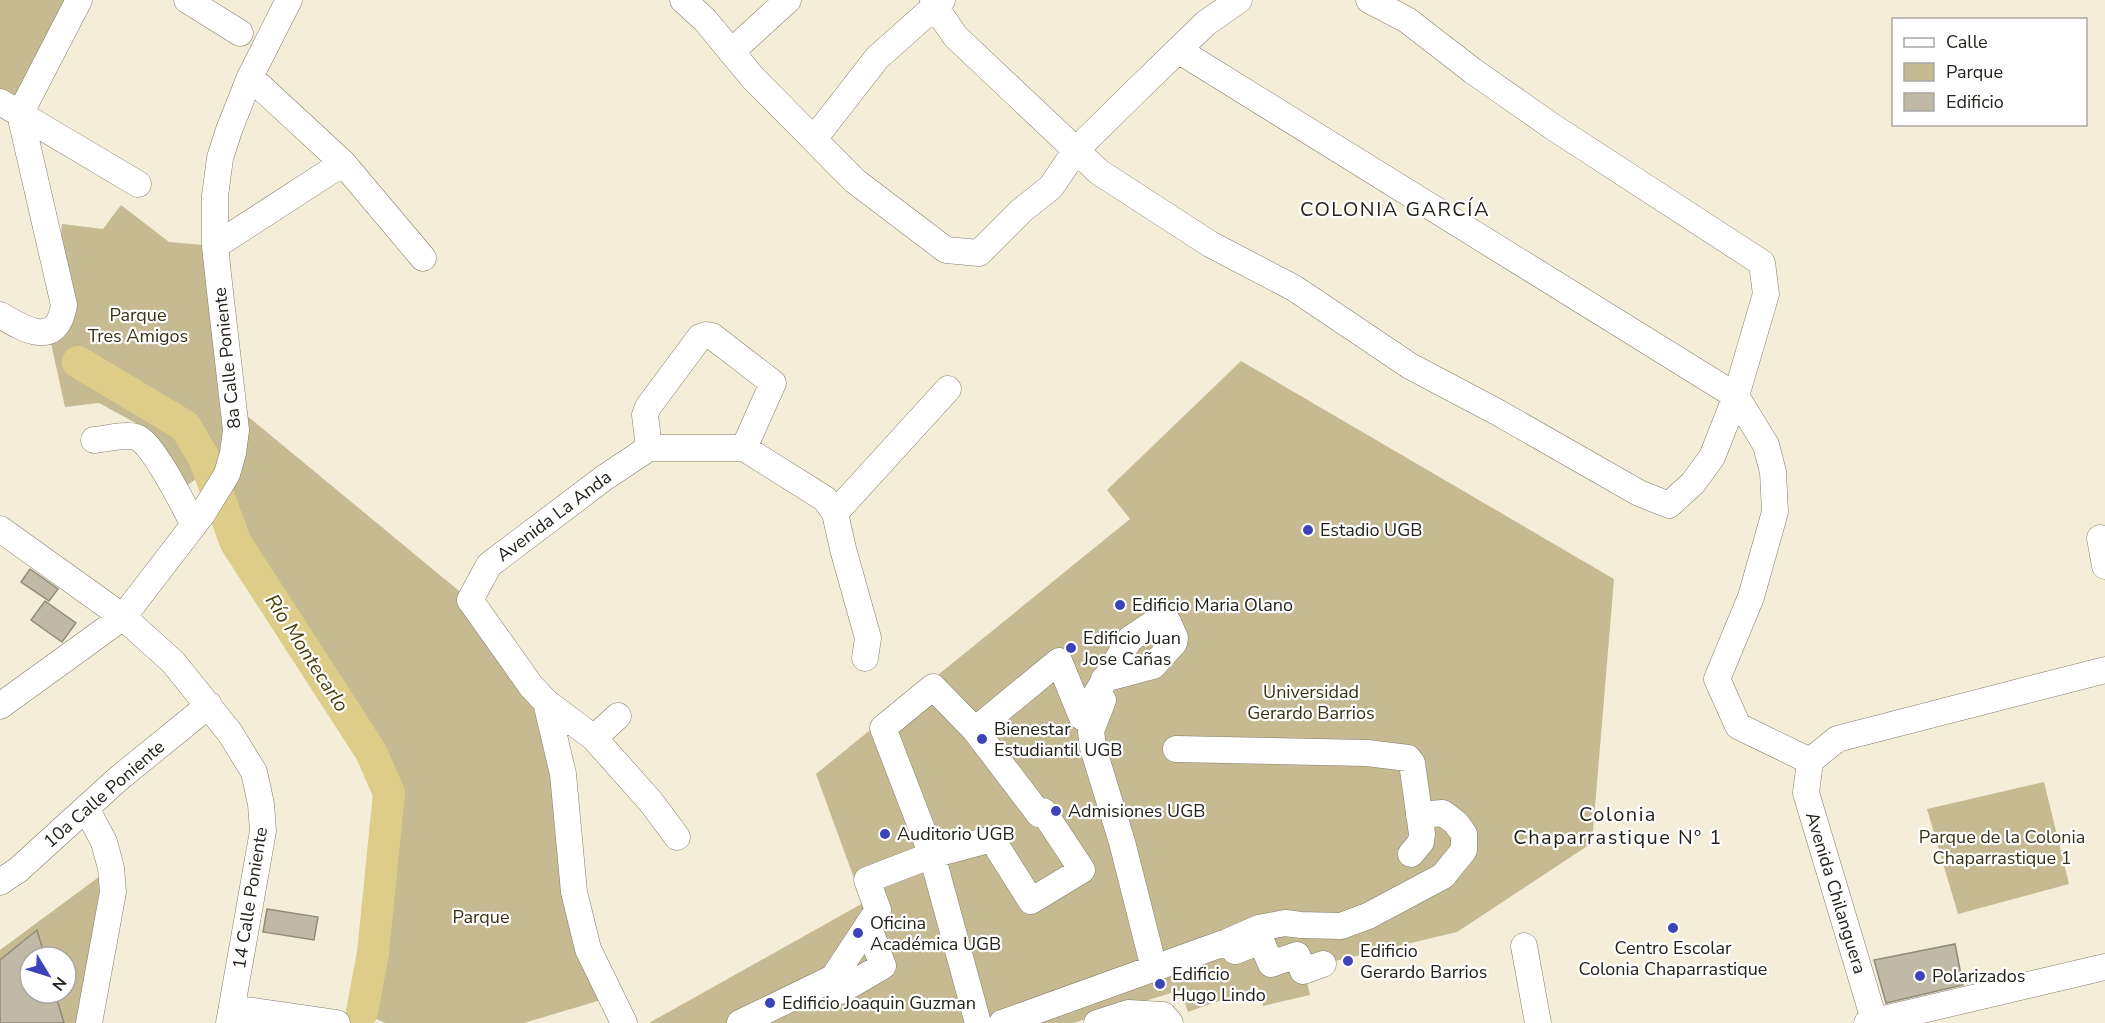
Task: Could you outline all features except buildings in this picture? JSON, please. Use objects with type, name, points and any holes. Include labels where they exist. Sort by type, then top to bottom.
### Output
[{"type":"street","points":[[0,315],[26,331],[41,334],[55,327],[62,318],[64,305],[10,108],[79,0]]},
{"type":"street","points":[[187,0],[240,33]]},
{"type":"street","name":"8a Calle Poniente","points":[[0,706],[123,617],[199,519],[227,474],[236,430],[215,246],[215,196],[220,158],[250,77],[289,0]]},
{"type":"street","points":[[683,0],[705,20],[753,78],[855,181],[946,250],[978,254],[1021,211],[1051,187],[1076,150],[1178,50],[1206,23],[1239,0]]},
{"type":"street","points":[[731,52],[788,0]]},
{"type":"street","points":[[814,139],[877,58],[936,2],[956,37],[1099,172],[1210,244],[1294,288],[1410,366],[1517,423],[1639,493],[1669,505],[1693,483],[1712,457],[1736,396],[1766,294],[1762,263],[1553,127],[1473,71],[1407,20],[1369,0]]},
{"type":"street","points":[[1178,50],[1736,396],[1766,445],[1773,472],[1775,512],[1751,597],[1717,678],[1738,726],[1810,761],[1837,739],[2105,669]]},
{"type":"street","points":[[250,77],[344,163],[423,258]]},
{"type":"street","points":[[10,108],[138,183]]},
{"type":"street","points":[[215,246],[344,163]]},
{"type":"street","points":[[744,448],[773,383],[712,336],[700,337],[648,407],[645,415],[648,448],[744,448],[825,499],[835,513],[868,638],[865,658]]},
{"type":"street","points":[[835,513],[948,389]]},
{"type":"street","points":[[94,440],[135,436],[143,440],[199,519]]},
{"type":"street","name":"Avenida La Anda","points":[[624,1023],[588,949],[574,892],[563,774],[546,702],[531,686],[470,600],[489,565],[604,477],[648,448]]},
{"type":"street","name":"14 Calle Poniente","points":[[0,529],[123,617],[173,662],[230,733],[254,772],[261,804],[263,831],[231,1016]]},
{"type":"street","points":[[2100,538],[2105,566]]},
{"type":"street","points":[[1082,717],[1110,679],[1153,666],[1174,643],[1176,638],[1163,621],[1130,639],[1110,679],[1091,731],[1093,748],[1122,842],[1150,974]]},
{"type":"street","points":[[975,730],[1059,661],[1082,717],[1150,974]]},
{"type":"street","points":[[740,1023],[833,978],[878,910],[867,880],[932,855],[992,839],[1031,901],[1082,870],[1043,811],[1039,814],[975,730],[933,687],[883,728],[932,855],[978,1023]]},
{"type":"street","points":[[546,702],[594,738],[651,802],[677,837]]},
{"type":"street","name":"10a Calle Poniente","points":[[0,882],[18,870],[118,779],[209,705]]},
{"type":"street","points":[[594,738],[618,716]]},
{"type":"street","points":[[1176,749],[1367,753],[1408,758],[1412,763],[1422,834],[1421,842],[1411,854]]},
{"type":"street","name":"Avenida Chilanguera","points":[[1810,761],[1806,793],[1872,1022]]},
{"type":"street","points":[[86,808],[104,842],[111,868],[113,892],[88,1023]]},
{"type":"street","points":[[1028,1023],[1268,926],[1286,922],[1301,925],[1341,926],[1368,916],[1443,876],[1464,850],[1464,834],[1456,823],[1443,813],[1419,815]]},
{"type":"street","points":[[833,978],[840,992],[884,966],[867,925]]},
{"type":"street","points":[[1002,1023],[1150,974],[1261,941],[1271,964],[1297,955],[1303,970],[1323,964]]},
{"type":"street","points":[[1524,946],[1538,1023]]},
{"type":"street","points":[[1872,1022],[2105,967]]},
{"type":"street","points":[[1097,1023],[1128,1013],[1167,1019]]},
{"type":"street","points":[[231,1016],[337,1023]]},
{"type":"green space","points":[[0,0],[77,0],[20,114],[0,102]]},
{"type":"green space","name":"Parque","points":[[121,205],[169,242],[215,246],[234,405],[470,600],[552,724],[567,833],[611,997],[524,1023],[385,1023],[362,1012],[379,890],[389,793],[315,668],[236,543],[227,474],[228,457],[180,490],[152,432],[99,403],[65,407],[51,343],[62,224],[103,229]]},
{"type":"green space","name":"Universidad Gerardo Barrios","points":[[1241,361],[1614,579],[1592,843],[1457,932],[1323,964],[1305,974],[1310,995],[1263,1006],[1258,987],[1188,1012],[1181,990],[1073,1023],[649,1023],[863,903],[816,774],[1130,519],[1107,490]]},
{"type":"green space","name":"Parque de la Colonia Chaparrastique 1","points":[[2044,782],[2069,884],[1958,914],[1927,809]]},
{"type":"green space","points":[[111,868],[87,1023],[0,1023],[0,950]]},
{"type":"waterway","name":"Río Montecarlo","points":[[78,362],[185,426],[204,458],[236,543],[371,752],[389,793],[373,953],[362,1012]]},
{"type":"place","name":"Estadio UGB","points":[[1308,530]]},
{"type":"place","name":"Edificio Maria Olano","points":[[1120,605]]},
{"type":"place","name":"Edificio Juan Jose Cañas","points":[[1071,648]]},
{"type":"place","name":"Bienestar Estudiantil UGB","points":[[982,739]]},
{"type":"place","name":"Admisiones UGB","points":[[1056,811]]},
{"type":"place","name":"Auditorio UGB","points":[[885,834]]},
{"type":"place","name":"Centro Escolar Colonia Chaparrastique","points":[[1673,928]]},
{"type":"place","name":"Oficina Académica UGB","points":[[858,933]]},
{"type":"place","name":"Edificio Gerardo Barrios","points":[[1348,961]]},
{"type":"place","name":"Polarizados","points":[[1920,976]]},
{"type":"place","name":"Edificio Hugo Lindo","points":[[1160,984]]},
{"type":"place","name":"Edificio Joaquin Guzman","points":[[770,1003]]},
{"type":"district","name":"COLONIA GARCÍA","points":[[1395,209]]},
{"type":"district","name":"Colonia Chaparrastique Nº 1","points":[[1618,826]]},
{"type":"park label","name":"Parque Tres Amigos","points":[[138,325]]}]
